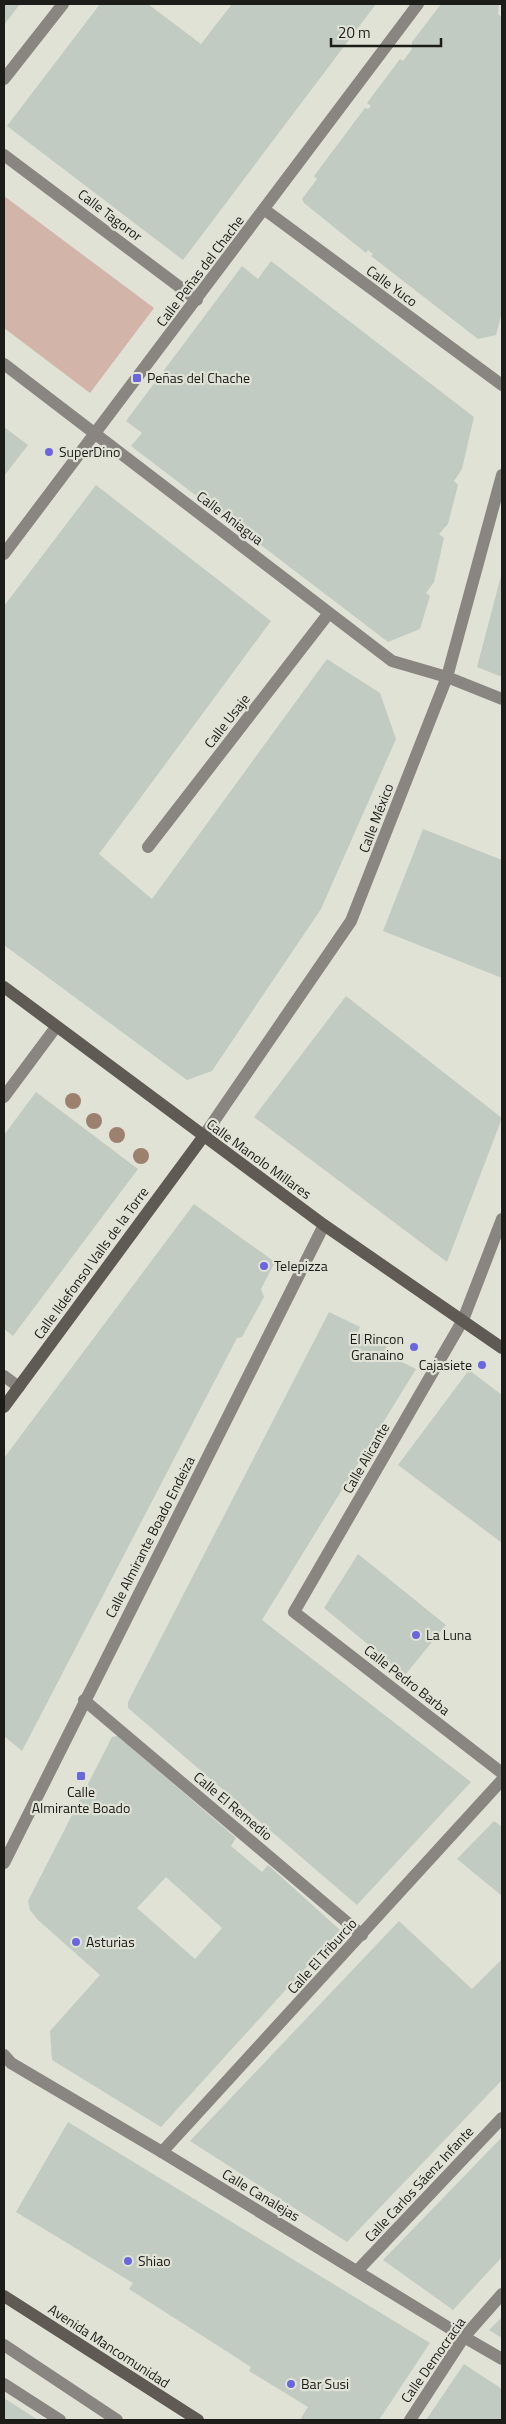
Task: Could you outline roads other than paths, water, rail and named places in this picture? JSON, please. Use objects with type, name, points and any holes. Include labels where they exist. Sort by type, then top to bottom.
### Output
[{"type":"main road","name":"Calle Manolo Millares","points":[[4,987],[202,1137],[324,1225],[502,1348]]},
{"type":"main road","name":"Calle Ildefonsol Valls de la Torre","points":[[4,1407],[202,1137]]},
{"type":"main road","name":"Avenida Mancomunidad","points":[[4,2296],[198,2420]]},
{"type":"street","points":[[4,79],[63,4]]},
{"type":"street","name":"Calle Peñas del Chache","points":[[4,554],[265,210],[418,4]]},
{"type":"street","name":"Calle Tagoror","points":[[4,155],[196,300]]},
{"type":"street","name":"Calle Yuco","points":[[265,210],[502,385]]},
{"type":"street","name":"Calle Aniagua","points":[[4,364],[392,661],[448,677],[502,699]]},
{"type":"street","name":"Calle México","points":[[202,1137],[351,921],[448,677],[502,475]]},
{"type":"street","name":"Calle Usaje","points":[[148,847],[330,613]]},
{"type":"street","points":[[4,1097],[56,1027]]},
{"type":"street","name":"Calle Alicante","points":[[294,1612],[463,1320],[502,1219]]},
{"type":"street","name":"Calle Almirante Boado Endeiza","points":[[4,1863],[84,1700],[324,1225]]},
{"type":"street","points":[[4,1376],[19,1387]]},
{"type":"street","name":"Calle Pedro Barba","points":[[294,1612],[502,1772]]},
{"type":"street","name":"Calle El Remedio","points":[[84,1700],[362,1935]]},
{"type":"street","name":"Calle El Triburcio","points":[[162,2152],[502,1780]]},
{"type":"street","name":"Calle Canalejas","points":[[4,2055],[11,2063],[162,2152],[502,2359]]},
{"type":"street","name":"Calle Carlos Sáenz Infante","points":[[357,2271],[502,2118]]},
{"type":"street","name":"Calle Democracia","points":[[410,2420],[464,2337],[502,2294]]},
{"type":"street","points":[[4,2345],[117,2420]]},
{"type":"street","points":[[4,2384],[60,2420]]},
{"type":"place","name":"Peñas del Chache","points":[[137,378]]},
{"type":"place","name":"SuperDino","points":[[49,452]]},
{"type":"place","name":"Telepizza","points":[[264,1266]]},
{"type":"place","name":"El Rincon Granaino","points":[[414,1347]]},
{"type":"place","name":"Cajasiete","points":[[482,1365]]},
{"type":"place","name":"La Luna","points":[[416,1635]]},
{"type":"place","name":"Calle Almirante Boado","points":[[81,1776]]},
{"type":"place","name":"Asturias","points":[[76,1942]]},
{"type":"place","name":"Shiao","points":[[128,2261]]},
{"type":"place","name":"Bar Susi","points":[[291,2384]]}]
